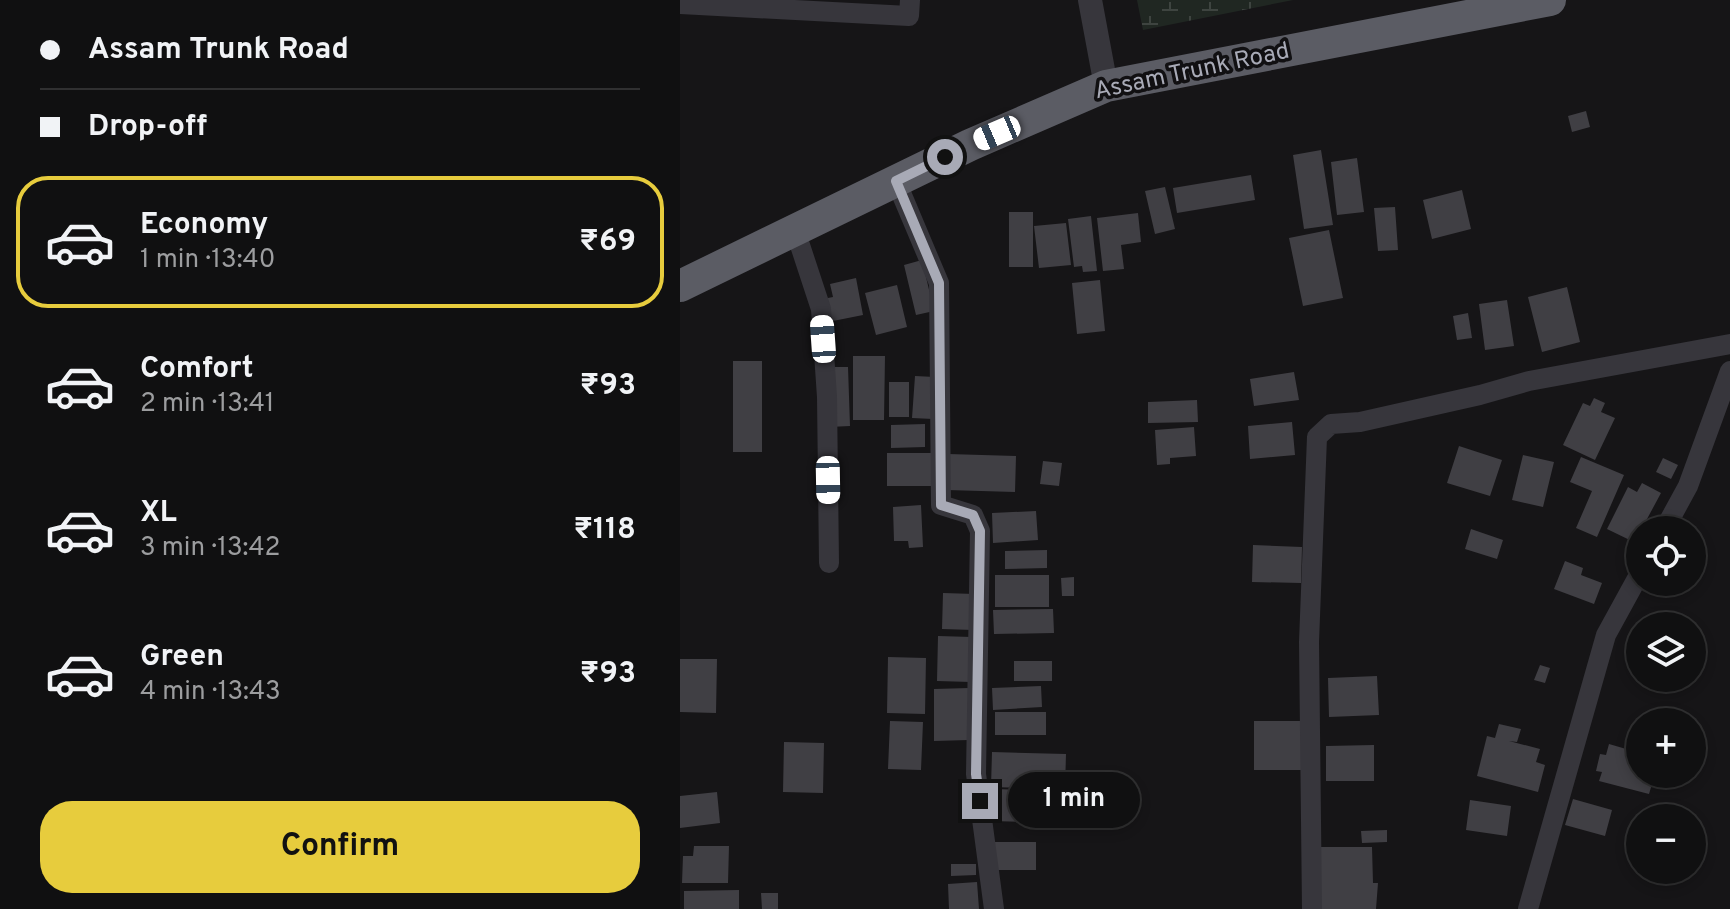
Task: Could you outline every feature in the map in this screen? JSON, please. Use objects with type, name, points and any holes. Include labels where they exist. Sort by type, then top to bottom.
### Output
[{"type":"highway","name":"Assam Trunk Road","points":[[680,286],[970,145],[1106,86],[1550,0]]},
{"type":"street","points":[[680,4],[909,16],[910,0]]},
{"type":"street","points":[[1090,0],[1106,86]]},
{"type":"street","points":[[896,181],[939,283],[941,505],[973,515],[980,531],[976,774],[994,909]]},
{"type":"street","points":[[795,230],[821,309],[827,397],[829,563]]},
{"type":"street","points":[[1312,909],[1309,642],[1317,437],[1331,424],[1360,422],[1529,381],[1730,344]]},
{"type":"street","points":[[1672,516],[1688,486],[1730,371]]},
{"type":"street","points":[[1528,909],[1606,635],[1627,596]]},
{"type":"green space","points":[[1137,0],[1293,0],[1143,30]]},
{"type":"building","points":[[1586,111],[1590,127],[1572,132],[1568,116]]},
{"type":"building","points":[[1321,150],[1333,225],[1304,229],[1293,155]]},
{"type":"building","points":[[1357,158],[1364,212],[1337,215],[1331,162]]},
{"type":"building","points":[[1251,175],[1255,200],[1177,213],[1173,188]]},
{"type":"building","points":[[1165,187],[1175,229],[1155,234],[1145,191]]},
{"type":"building","points":[[1462,190],[1471,229],[1432,239],[1423,200]]},
{"type":"building","points":[[1395,207],[1398,250],[1378,251],[1374,208]]},
{"type":"building","points":[[1009,212],[1033,212],[1033,267],[1009,267]]},
{"type":"building","points":[[1138,213],[1141,242],[1121,245],[1124,269],[1103,271],[1097,218]]},
{"type":"building","points":[[1091,216],[1097,271],[1083,272],[1082,266],[1074,267],[1068,219]]},
{"type":"building","points":[[1066,223],[1071,265],[1039,268],[1034,226]]},
{"type":"building","points":[[1329,230],[1343,298],[1303,306],[1289,238]]},
{"type":"building","points":[[922,260],[934,311],[916,315],[904,265]]},
{"type":"building","points":[[856,278],[863,315],[828,322],[823,299],[833,297],[830,284]]},
{"type":"building","points":[[1100,280],[1105,331],[1077,334],[1072,283]]},
{"type":"building","points":[[897,285],[907,327],[876,335],[865,293]]},
{"type":"building","points":[[1567,287],[1580,342],[1542,352],[1528,297]]},
{"type":"building","points":[[1507,300],[1514,346],[1485,350],[1479,304]]},
{"type":"building","points":[[1468,313],[1472,338],[1457,340],[1453,316]]},
{"type":"building","points":[[853,356],[885,356],[884,420],[853,420]]},
{"type":"building","points":[[733,361],[762,361],[762,452],[733,452]]},
{"type":"building","points":[[827,367],[848,367],[850,426],[829,427]]},
{"type":"building","points":[[1294,372],[1299,400],[1254,406],[1250,379]]},
{"type":"building","points":[[915,376],[935,377],[933,419],[912,418]]},
{"type":"building","points":[[889,382],[909,382],[909,417],[889,417]]},
{"type":"building","points":[[1594,398],[1605,403],[1601,412],[1615,418],[1595,460],[1563,445],[1583,403],[1590,406]]},
{"type":"building","points":[[1197,400],[1198,422],[1148,423],[1148,402]]},
{"type":"building","points":[[1292,422],[1295,455],[1250,459],[1248,426]]},
{"type":"building","points":[[925,424],[925,447],[891,448],[891,425]]},
{"type":"building","points":[[1194,427],[1196,456],[1170,458],[1170,464],[1157,465],[1155,430]]},
{"type":"building","points":[[1459,446],[1502,460],[1490,496],[1447,483]]},
{"type":"building","points":[[887,453],[931,453],[931,486],[887,486]]},
{"type":"building","points":[[948,454],[1016,456],[1015,492],[947,490]]},
{"type":"building","points":[[1523,455],[1554,462],[1543,507],[1512,500]]},
{"type":"building","points":[[1581,457],[1624,475],[1597,537],[1576,528],[1592,491],[1570,482]]},
{"type":"building","points":[[1663,458],[1678,465],[1671,479],[1656,472]]},
{"type":"building","points":[[1043,461],[1062,463],[1059,486],[1040,484]]},
{"type":"building","points":[[1642,483],[1661,493],[1649,516],[1626,516],[1626,538],[1607,529],[1628,487],[1637,492]]},
{"type":"building","points":[[921,505],[923,547],[909,548],[908,541],[894,541],[893,507]]},
{"type":"building","points":[[1036,511],[1038,540],[993,543],[992,513]]},
{"type":"building","points":[[1471,529],[1503,540],[1497,559],[1465,549]]},
{"type":"building","points":[[1253,545],[1302,547],[1301,583],[1252,582]]},
{"type":"building","points":[[1047,550],[1047,568],[1005,569],[1005,551]]},
{"type":"building","points":[[1565,561],[1583,568],[1581,575],[1602,583],[1594,604],[1554,589]]},
{"type":"building","points":[[995,575],[1049,575],[1049,607],[995,607]]},
{"type":"building","points":[[1074,577],[1074,596],[1062,596],[1061,578]]},
{"type":"building","points":[[943,593],[975,594],[973,630],[942,629]]},
{"type":"building","points":[[1053,609],[1054,633],[994,634],[993,610]]},
{"type":"building","points":[[938,636],[972,637],[971,682],[937,681]]},
{"type":"building","points":[[888,657],[926,658],[925,714],[887,713]]},
{"type":"building","points":[[680,659],[717,659],[716,713],[680,712]]},
{"type":"building","points":[[1014,661],[1052,661],[1052,681],[1014,681]]},
{"type":"building","points":[[1540,665],[1550,668],[1545,683],[1534,680]]},
{"type":"building","points":[[1377,676],[1379,715],[1329,717],[1328,678]]},
{"type":"building","points":[[1041,686],[1042,707],[993,710],[992,688]]},
{"type":"building","points":[[969,688],[969,740],[934,741],[934,689]]},
{"type":"building","points":[[995,712],[1046,712],[1046,735],[995,735]]},
{"type":"building","points":[[890,721],[923,722],[921,770],[888,769]]},
{"type":"building","points":[[1254,721],[1302,721],[1301,770],[1254,770]]},
{"type":"building","points":[[1499,724],[1521,729],[1517,742],[1509,741],[1540,749],[1536,762],[1545,765],[1538,792],[1477,776],[1487,736],[1495,738]]},
{"type":"building","points":[[784,742],[824,743],[823,793],[783,792]]},
{"type":"building","points":[[1609,744],[1626,749],[1626,788],[1651,788],[1649,794],[1599,781],[1602,772],[1596,771],[1600,754],[1606,755]]},
{"type":"building","points":[[1374,745],[1374,781],[1326,781],[1326,746]]},
{"type":"building","points":[[992,752],[1066,754],[1065,789],[991,787]]},
{"type":"building","points":[[994,789],[1055,791],[1053,823],[992,821]]},
{"type":"building","points":[[717,792],[720,823],[680,828],[680,796]]},
{"type":"building","points":[[1573,799],[1612,810],[1605,836],[1565,825]]},
{"type":"building","points":[[1470,800],[1511,806],[1507,836],[1466,830]]},
{"type":"building","points":[[1387,830],[1387,842],[1362,843],[1361,831]]},
{"type":"building","points":[[990,842],[1036,842],[1036,870],[990,870]]},
{"type":"building","points":[[694,846],[729,846],[728,883],[682,883],[683,856],[693,856]]},
{"type":"building","points":[[1320,847],[1372,847],[1373,883],[1378,883],[1376,909],[1321,909]]},
{"type":"building","points":[[951,864],[976,864],[976,875],[951,876]]},
{"type":"building","points":[[977,882],[979,909],[949,909],[948,884]]},
{"type":"building","points":[[739,890],[739,909],[684,909],[684,891]]},
{"type":"building","points":[[761,893],[778,893],[778,909],[762,909]]},
{"type":"route","points":[[945,157],[896,181],[939,283],[941,505],[973,515],[980,531],[976,774],[980,801]]}]
